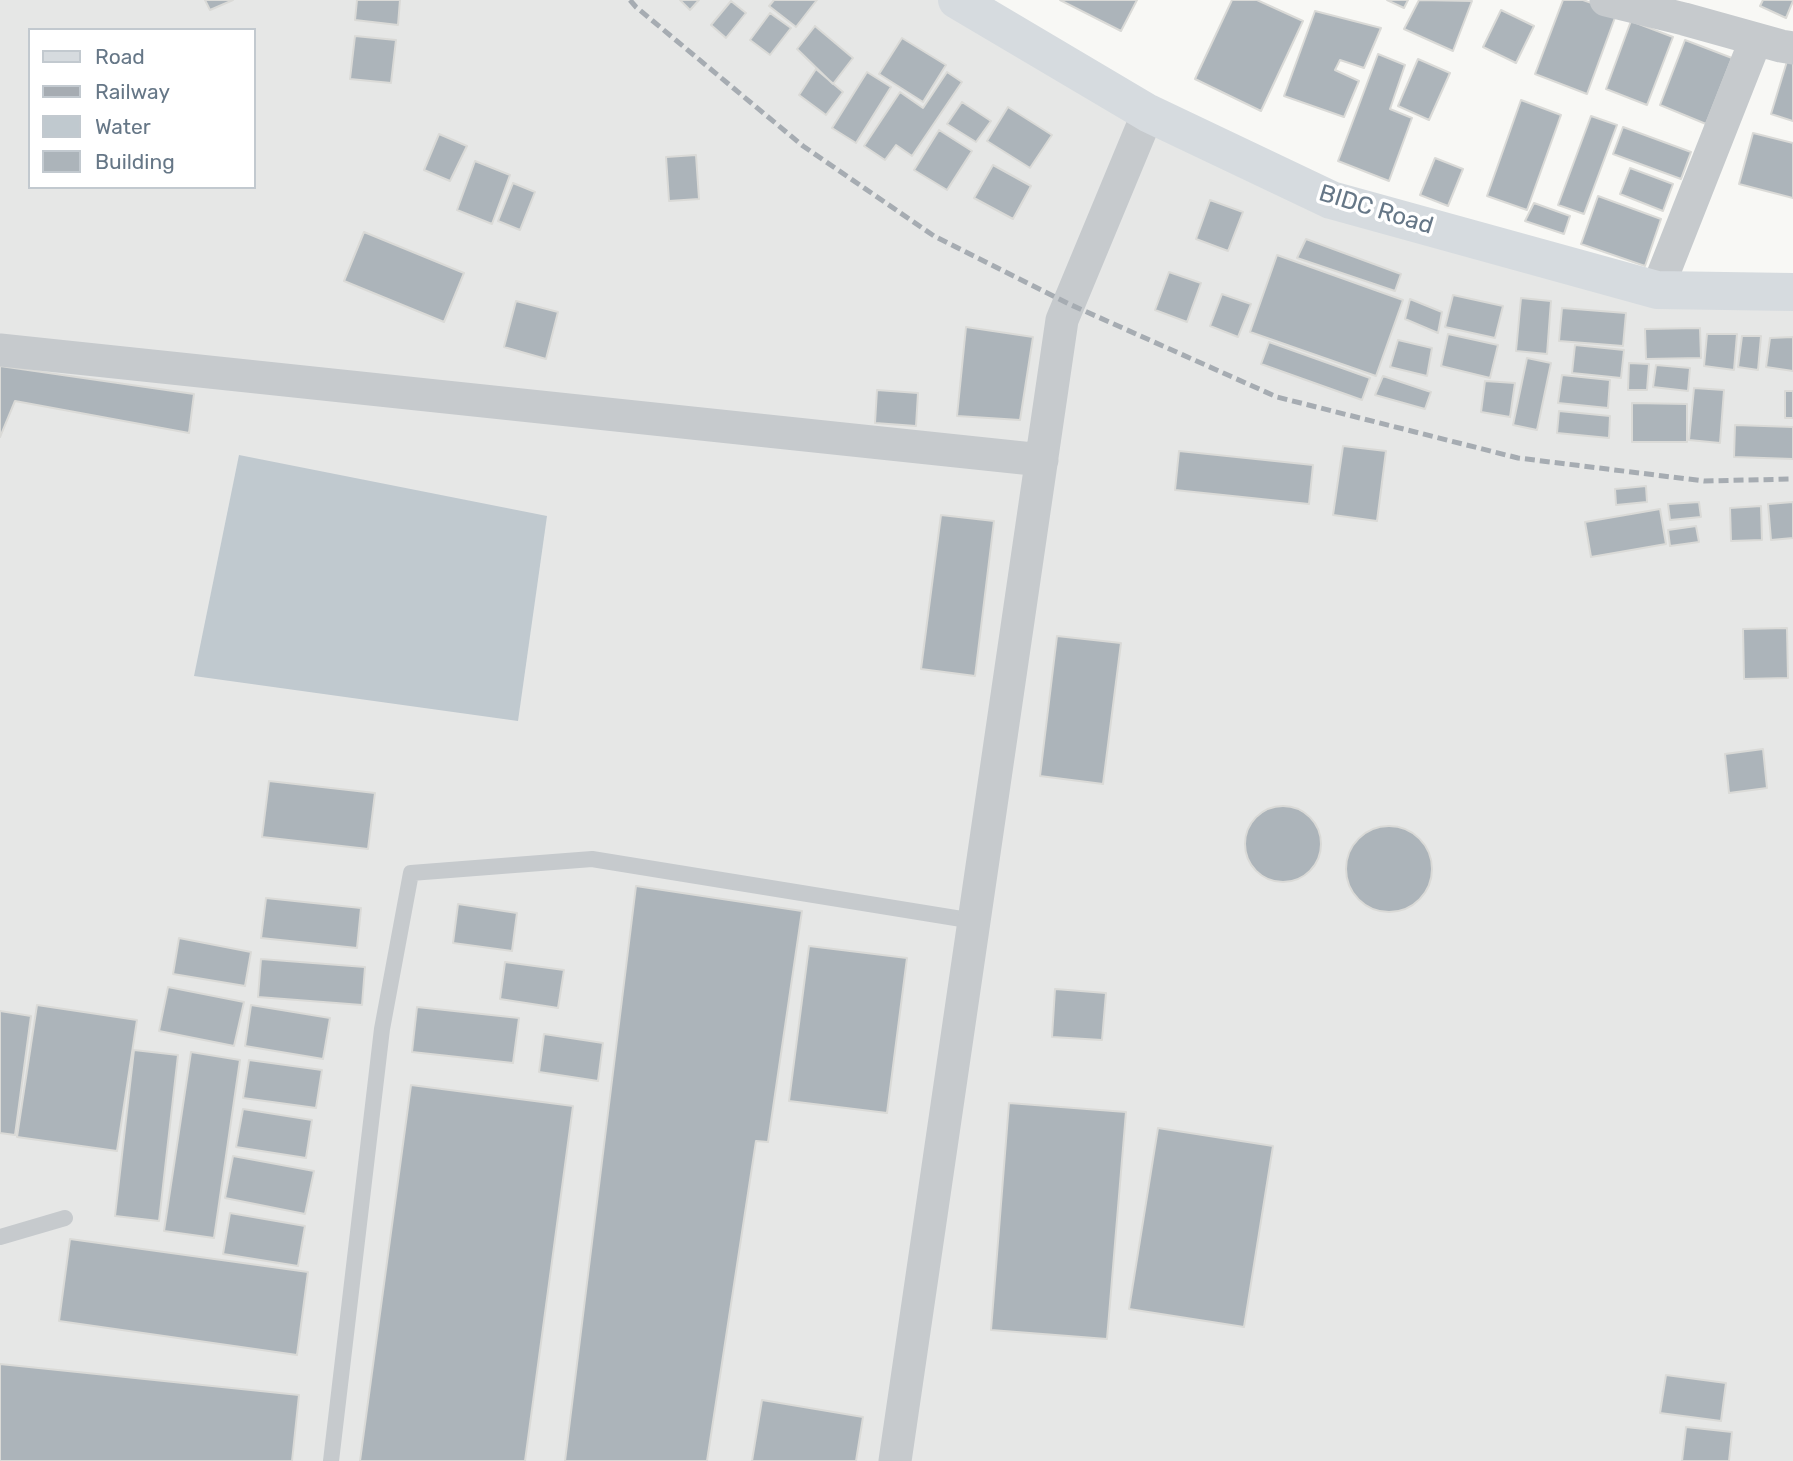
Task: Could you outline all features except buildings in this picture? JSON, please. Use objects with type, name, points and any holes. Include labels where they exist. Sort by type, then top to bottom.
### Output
[{"type":"main road","name":"BIDC Road","points":[[957,0],[1148,113],[1331,200],[1657,290],[1793,292]]},
{"type":"street","points":[[1606,0],[1689,9],[1781,40],[1657,290]]},
{"type":"street","points":[[895,1461],[1062,320],[1148,113]]},
{"type":"street","points":[[0,350],[1042,460]]},
{"type":"lane","points":[[331,1461],[382,1029],[411,873],[592,859],[974,921]]},
{"type":"lane","points":[[0,1237],[65,1218]]},
{"type":"shaded area","points":[[0,0],[958,0],[1331,200],[1657,290],[1793,290],[1793,1461],[0,1461]]},
{"type":"water","points":[[239,455],[547,516],[518,721],[194,676]]},
{"type":"railway","points":[[630,0],[803,146],[934,236],[1069,304],[1277,397],[1518,458],[1704,481],[1793,479]]}]
